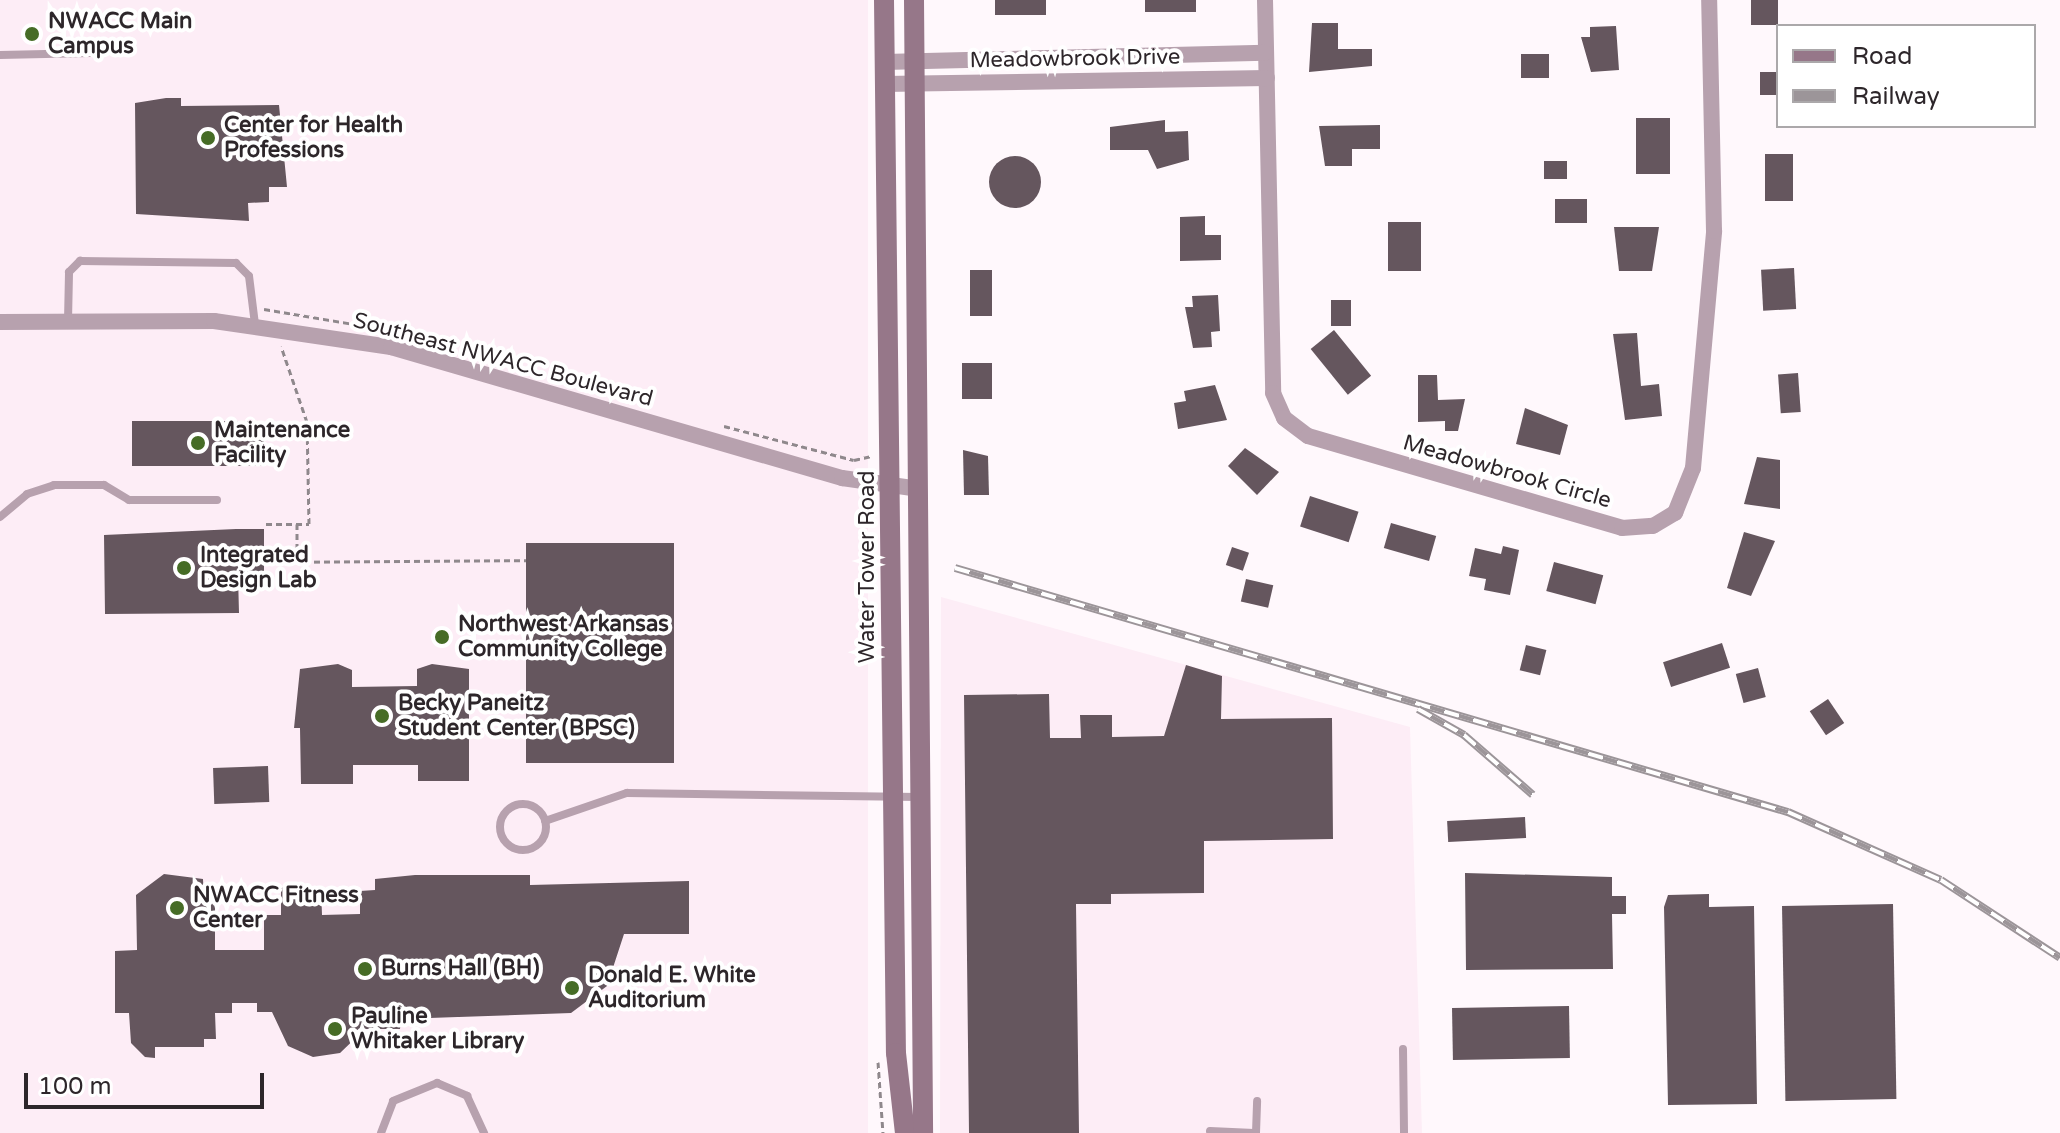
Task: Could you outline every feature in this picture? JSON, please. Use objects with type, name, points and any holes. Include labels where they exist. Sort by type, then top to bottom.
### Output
[{"type":"street","name":"Water Tower Road","points":[[884,0],[892,485],[896,1053],[905,1133]]},
{"type":"street","points":[[914,0],[923,797],[923,1133]]},
{"type":"street","name":"Meadowbrook Circle","points":[[1265,0],[1273,393],[1284,418],[1308,436],[1622,528],[1653,526],[1675,513],[1693,468],[1714,231],[1709,0]]},
{"type":"street","name":"Meadowbrook Drive","points":[[884,62],[1265,53]]},
{"type":"street","name":"Meadowbrook Drive","points":[[884,84],[1267,78]]},
{"type":"street","name":"Southeast NWACC Boulevard","points":[[0,322],[255,324],[391,347],[825,474],[919,489]]},
{"type":"lane","points":[[0,55],[91,53]]},
{"type":"lane","points":[[68,321],[69,272],[80,261],[236,263],[249,276],[255,324]]},
{"type":"lane","points":[[0,517],[27,494],[54,485],[104,485],[129,500],[217,500]]},
{"type":"lane","points":[[545,821],[627,793],[923,797]]},
{"type":"lane","points":[[523,804],[545,821],[544,836],[527,849],[512,847],[500,828],[509,808],[523,804]]},
{"type":"lane","points":[[1403,1049],[1404,1133]]},
{"type":"lane","points":[[381,1133],[393,1101],[437,1083],[467,1096],[484,1133]]},
{"type":"lane","points":[[1210,1131],[1255,1133],[1257,1101]]},
{"type":"path","points":[[266,524],[309,524],[307,422],[279,338]]},
{"type":"path","points":[[297,524],[297,561]]},
{"type":"path","points":[[264,562],[526,560]]},
{"type":"shaded area","name":"Northwest Arkansas Community College","points":[[0,0],[868,0],[868,1133],[0,1133]]},
{"type":"shaded area","points":[[941,597],[1410,727],[1422,1133],[940,1133]]},
{"type":"building","points":[[995,0],[1046,0],[1046,15],[995,15]]},
{"type":"building","points":[[1145,0],[1196,0],[1196,12],[1145,12]]},
{"type":"building","points":[[1751,0],[1778,0],[1778,24],[1751,25]]},
{"type":"building","points":[[1312,23],[1338,23],[1338,49],[1372,49],[1372,66],[1309,72]]},
{"type":"building","points":[[1616,26],[1619,70],[1591,72],[1581,37],[1590,37],[1590,27]]},
{"type":"building","points":[[1521,54],[1549,54],[1549,78],[1521,78]]},
{"type":"building","points":[[1760,72],[1776,72],[1776,95],[1760,95]]},
{"type":"building","name":"Center for Health Professions","points":[[181,98],[181,106],[279,105],[287,187],[269,187],[269,202],[248,203],[249,221],[136,214],[135,103]]},
{"type":"building","points":[[1636,118],[1670,118],[1670,174],[1636,174]]},
{"type":"building","points":[[1165,120],[1165,132],[1188,131],[1189,160],[1157,169],[1148,150],[1110,150],[1110,127]]},
{"type":"building","points":[[1380,125],[1380,149],[1352,149],[1352,166],[1325,166],[1319,126]]},
{"type":"building","points":[[1765,154],[1793,154],[1793,201],[1765,201]]},
{"type":"building","points":[[1015,156],[1034,163],[1041,182],[1034,201],[1015,208],[996,201],[989,182],[996,163]]},
{"type":"building","points":[[1544,161],[1567,161],[1567,179],[1544,179]]},
{"type":"building","points":[[1555,199],[1587,199],[1587,223],[1555,223]]},
{"type":"building","points":[[1205,216],[1205,235],[1221,235],[1221,260],[1180,261],[1180,217]]},
{"type":"building","points":[[1388,222],[1421,222],[1421,271],[1388,271]]},
{"type":"building","points":[[1614,227],[1659,227],[1652,271],[1619,271]]},
{"type":"building","points":[[1794,268],[1796,309],[1763,311],[1761,270]]},
{"type":"building","points":[[970,270],[992,270],[992,316],[970,316]]},
{"type":"building","points":[[1218,295],[1220,331],[1211,332],[1212,347],[1193,348],[1185,307],[1193,307],[1192,296]]},
{"type":"building","points":[[1331,300],[1351,300],[1351,326],[1331,326]]},
{"type":"building","points":[[1334,330],[1371,376],[1348,395],[1311,349]]},
{"type":"building","points":[[1637,333],[1641,386],[1659,384],[1662,416],[1625,420],[1613,334]]},
{"type":"building","points":[[962,363],[992,363],[992,399],[962,399]]},
{"type":"building","points":[[1798,373],[1801,412],[1781,413],[1778,374]]},
{"type":"building","points":[[1418,375],[1437,375],[1438,400],[1465,399],[1458,431],[1445,431],[1445,421],[1418,422]]},
{"type":"building","points":[[1215,385],[1227,420],[1178,429],[1174,403],[1186,401],[1184,391]]},
{"type":"building","points":[[1525,408],[1568,425],[1560,455],[1516,444]]},
{"type":"building","name":"Maintenance Facility","points":[[132,421],[264,421],[264,466],[132,466]]},
{"type":"building","points":[[1245,448],[1279,472],[1257,495],[1228,466]]},
{"type":"building","points":[[963,450],[988,456],[989,495],[964,495]]},
{"type":"building","points":[[1757,457],[1780,460],[1780,509],[1744,504]]},
{"type":"building","points":[[1310,496],[1359,512],[1349,542],[1300,526]]},
{"type":"building","points":[[1391,523],[1436,536],[1429,561],[1384,548]]},
{"type":"building","name":"Integrated Design Lab","points":[[264,529],[264,575],[238,575],[239,613],[105,614],[104,535]]},
{"type":"building","points":[[1744,532],[1775,541],[1751,596],[1727,588]]},
{"type":"building","points":[[526,543],[674,543],[674,763],[526,763]]},
{"type":"building","points":[[1503,546],[1519,550],[1510,595],[1484,590],[1486,579],[1469,576],[1475,548],[1501,554]]},
{"type":"building","points":[[1232,547],[1249,553],[1243,571],[1226,565]]},
{"type":"building","points":[[1554,562],[1603,575],[1595,604],[1546,591]]},
{"type":"building","points":[[1246,579],[1273,585],[1268,608],[1241,601]]},
{"type":"building","points":[[1722,643],[1730,668],[1671,687],[1663,662]]},
{"type":"building","points":[[1526,645],[1546,650],[1540,675],[1520,670]]},
{"type":"building","name":"Becky Paneitz Student Center (BPSC)","points":[[338,664],[352,670],[352,687],[417,686],[417,669],[432,664],[469,669],[469,781],[418,781],[418,765],[353,765],[353,784],[301,784],[300,728],[294,728],[300,669]]},
{"type":"building","points":[[1186,665],[1222,676],[1221,719],[1332,718],[1333,839],[1204,841],[1204,893],[1111,894],[1111,904],[1076,904],[1079,1133],[969,1133],[964,695],[1049,694],[1050,738],[1081,738],[1080,715],[1112,715],[1112,737],[1164,736]]},
{"type":"building","points":[[1758,668],[1766,697],[1744,703],[1736,674]]},
{"type":"building","points":[[1828,699],[1844,723],[1826,735],[1810,711]]},
{"type":"building","points":[[268,766],[269,802],[214,804],[213,768]]},
{"type":"building","points":[[1525,817],[1526,838],[1448,842],[1447,821]]},
{"type":"building","points":[[1465,873],[1612,877],[1612,896],[1626,896],[1626,914],[1612,914],[1613,969],[1466,970]]},
{"type":"building","name":"Burns Hall (BH)","points":[[164,874],[203,879],[204,900],[215,900],[215,950],[264,950],[264,915],[281,915],[281,887],[321,887],[322,915],[360,914],[360,891],[375,890],[375,879],[415,875],[530,875],[530,885],[689,881],[689,934],[624,934],[607,986],[571,1013],[401,1019],[400,1029],[365,1029],[340,1053],[313,1057],[288,1046],[272,1012],[257,1012],[257,1003],[232,1003],[232,1013],[215,1013],[216,1039],[204,1039],[204,1047],[155,1047],[155,1058],[145,1057],[131,1043],[129,1013],[115,1013],[115,951],[137,950],[136,895]]},
{"type":"building","points":[[1709,894],[1709,907],[1754,906],[1757,1104],[1668,1105],[1664,907],[1668,895]]},
{"type":"building","points":[[1893,904],[1896,1099],[1785,1101],[1782,906]]},
{"type":"building","points":[[1569,1006],[1570,1058],[1453,1060],[1452,1008]]},
{"type":"railway","points":[[955,568],[1788,812],[1941,880],[2060,958]]},
{"type":"railway","points":[[1418,709],[1464,735],[1533,795]]},
{"type":"place","name":"NWACC Main Campus","points":[[32,34]]},
{"type":"place","name":"Center for Health Professions","points":[[208,138]]},
{"type":"place","name":"Maintenance Facility","points":[[198,443]]},
{"type":"place","name":"Integrated Design Lab","points":[[184,568]]},
{"type":"place","name":"Northwest Arkansas Community College","points":[[442,637]]},
{"type":"place","name":"Becky Paneitz Student Center (BPSC)","points":[[382,716]]},
{"type":"place","name":"NWACC Fitness Center","points":[[177,908]]},
{"type":"place","name":"Burns Hall (BH)","points":[[365,969]]},
{"type":"place","name":"Donald E. White Auditorium","points":[[572,988]]},
{"type":"place","name":"Pauline Whitaker Library","points":[[335,1029]]}]
